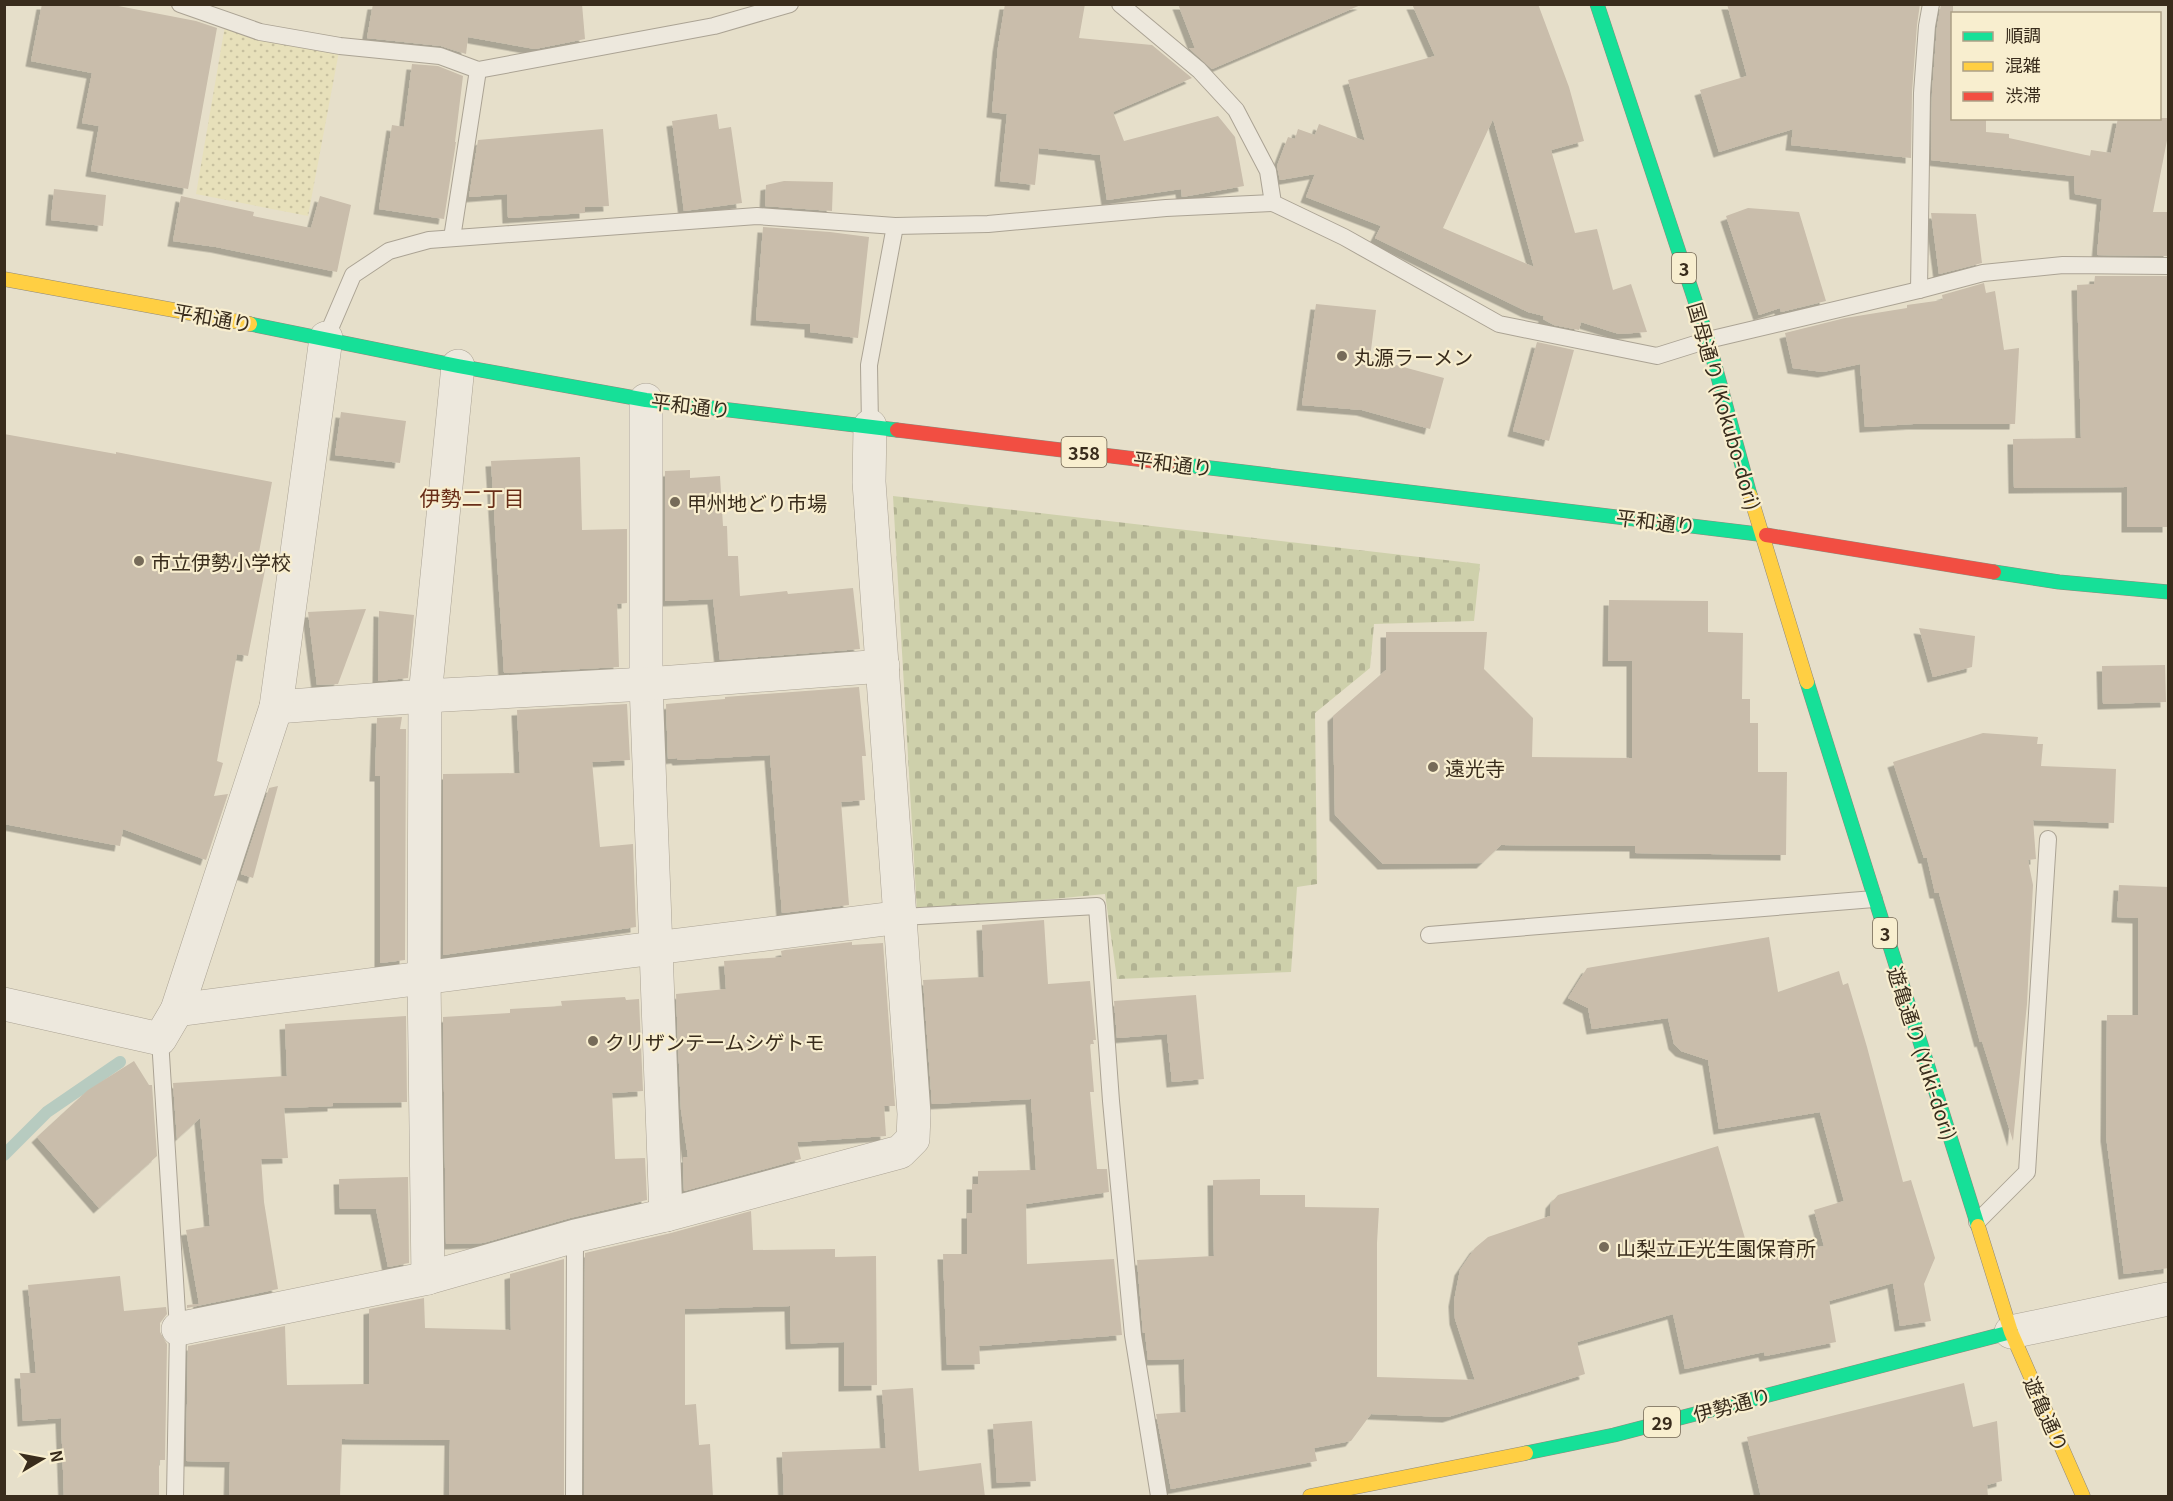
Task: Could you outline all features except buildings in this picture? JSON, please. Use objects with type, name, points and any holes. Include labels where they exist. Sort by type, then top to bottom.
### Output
[{"type":"main road","name":"国母通り (Kokubo-dori)","points":[[1597,4],[1708,340],[1761,534]]},
{"type":"main road","name":"平和通り","points":[[4,279],[646,400],[1761,534],[2059,582],[2169,592]]},
{"type":"main road","name":"遊亀通り (Yuki-dori)","points":[[1761,534],[2011,1332]]},
{"type":"main road","name":"伊勢通り","points":[[1310,1497],[1614,1435],[2011,1332]]},
{"type":"main road","name":"遊亀通り","points":[[2011,1332],[2083,1497]]},
{"type":"street","points":[[4,1004],[159,1039],[177,1010],[276,707],[326,338]]},
{"type":"street","points":[[428,1278],[423,978],[425,696],[458,366]]},
{"type":"street","points":[[646,400],[646,684],[666,1215]]},
{"type":"street","points":[[178,1329],[428,1278],[575,1236],[666,1215],[900,1152],[913,1139],[914,1114],[902,917],[869,482],[870,426]]},
{"type":"street","points":[[276,707],[646,684],[884,666]]},
{"type":"street","points":[[177,1010],[902,917]]},
{"type":"street","points":[[2011,1332],[2169,1299]]},
{"type":"lane","points":[[180,4],[260,32],[340,46],[440,56],[478,70],[714,26],[790,4]]},
{"type":"lane","points":[[1120,4],[1199,70],[1236,110],[1268,171],[1273,203]]},
{"type":"lane","points":[[1919,290],[1922,93],[1931,4]]},
{"type":"lane","points":[[452,238],[478,70]]},
{"type":"lane","points":[[326,338],[353,275],[389,251],[429,240],[757,216],[895,226],[988,224],[1166,208],[1273,203],[1344,237],[1499,324],[1657,356],[1708,340],[1983,273],[2063,266],[2169,266]]},
{"type":"lane","points":[[870,426],[869,364],[895,226]]},
{"type":"lane","points":[[1977,1222],[2027,1172],[2049,839]]},
{"type":"lane","points":[[1430,935],[1874,899]]},
{"type":"lane","points":[[902,917],[1098,906],[1111,1101],[1133,1335],[1159,1497]]},
{"type":"lane","points":[[159,1039],[178,1329],[175,1497]]},
{"type":"lane","points":[[574,1497],[575,1236]]},
{"type":"shaded area","points":[[226,20],[340,46],[308,216],[196,194]]},
{"type":"green space","points":[[893,496],[1480,564],[1474,621],[1374,624],[1370,668],[1315,713],[1317,884],[1297,887],[1291,972],[1117,979],[1105,894],[917,912]]},
{"type":"waterway","points":[[4,1155],[47,1112],[120,1062]]},
{"type":"traffic: fast","points":[[1597,4],[1708,340],[1750,495]]},
{"type":"traffic: fast","points":[[250,324],[458,366],[646,400],[897,430]]},
{"type":"traffic: fast","points":[[1169,463],[1766,535]]},
{"type":"traffic: fast","points":[[1994,572],[2059,582],[2168,592]]},
{"type":"traffic: fast","points":[[1807,682],[1978,1226]]},
{"type":"traffic: fast","points":[[1526,1453],[1614,1435],[2011,1332]]},
{"type":"traffic: slow","points":[[4,279],[250,324]]},
{"type":"traffic: slow","points":[[1750,495],[1807,682]]},
{"type":"traffic: slow","points":[[1978,1226],[2011,1332],[2083,1496]]},
{"type":"traffic: slow","points":[[1310,1496],[1526,1453]]},
{"type":"traffic: jam","points":[[897,430],[1169,463]]},
{"type":"traffic: jam","points":[[1766,535],[1994,572]]},
{"type":"place","name":"丸源ラーメン","points":[[1342,356]]},
{"type":"place","name":"甲州地どり市場","points":[[675,502]]},
{"type":"place","name":"市立伊勢小学校","points":[[139,561]]},
{"type":"place","name":"遠光寺","points":[[1433,767]]},
{"type":"place","name":"クリザンテームシゲトモ","points":[[593,1041]]},
{"type":"place","name":"山梨立正光生園保育所","points":[[1604,1247]]},
{"type":"district","name":"伊勢二丁目","points":[[472,497]]}]
